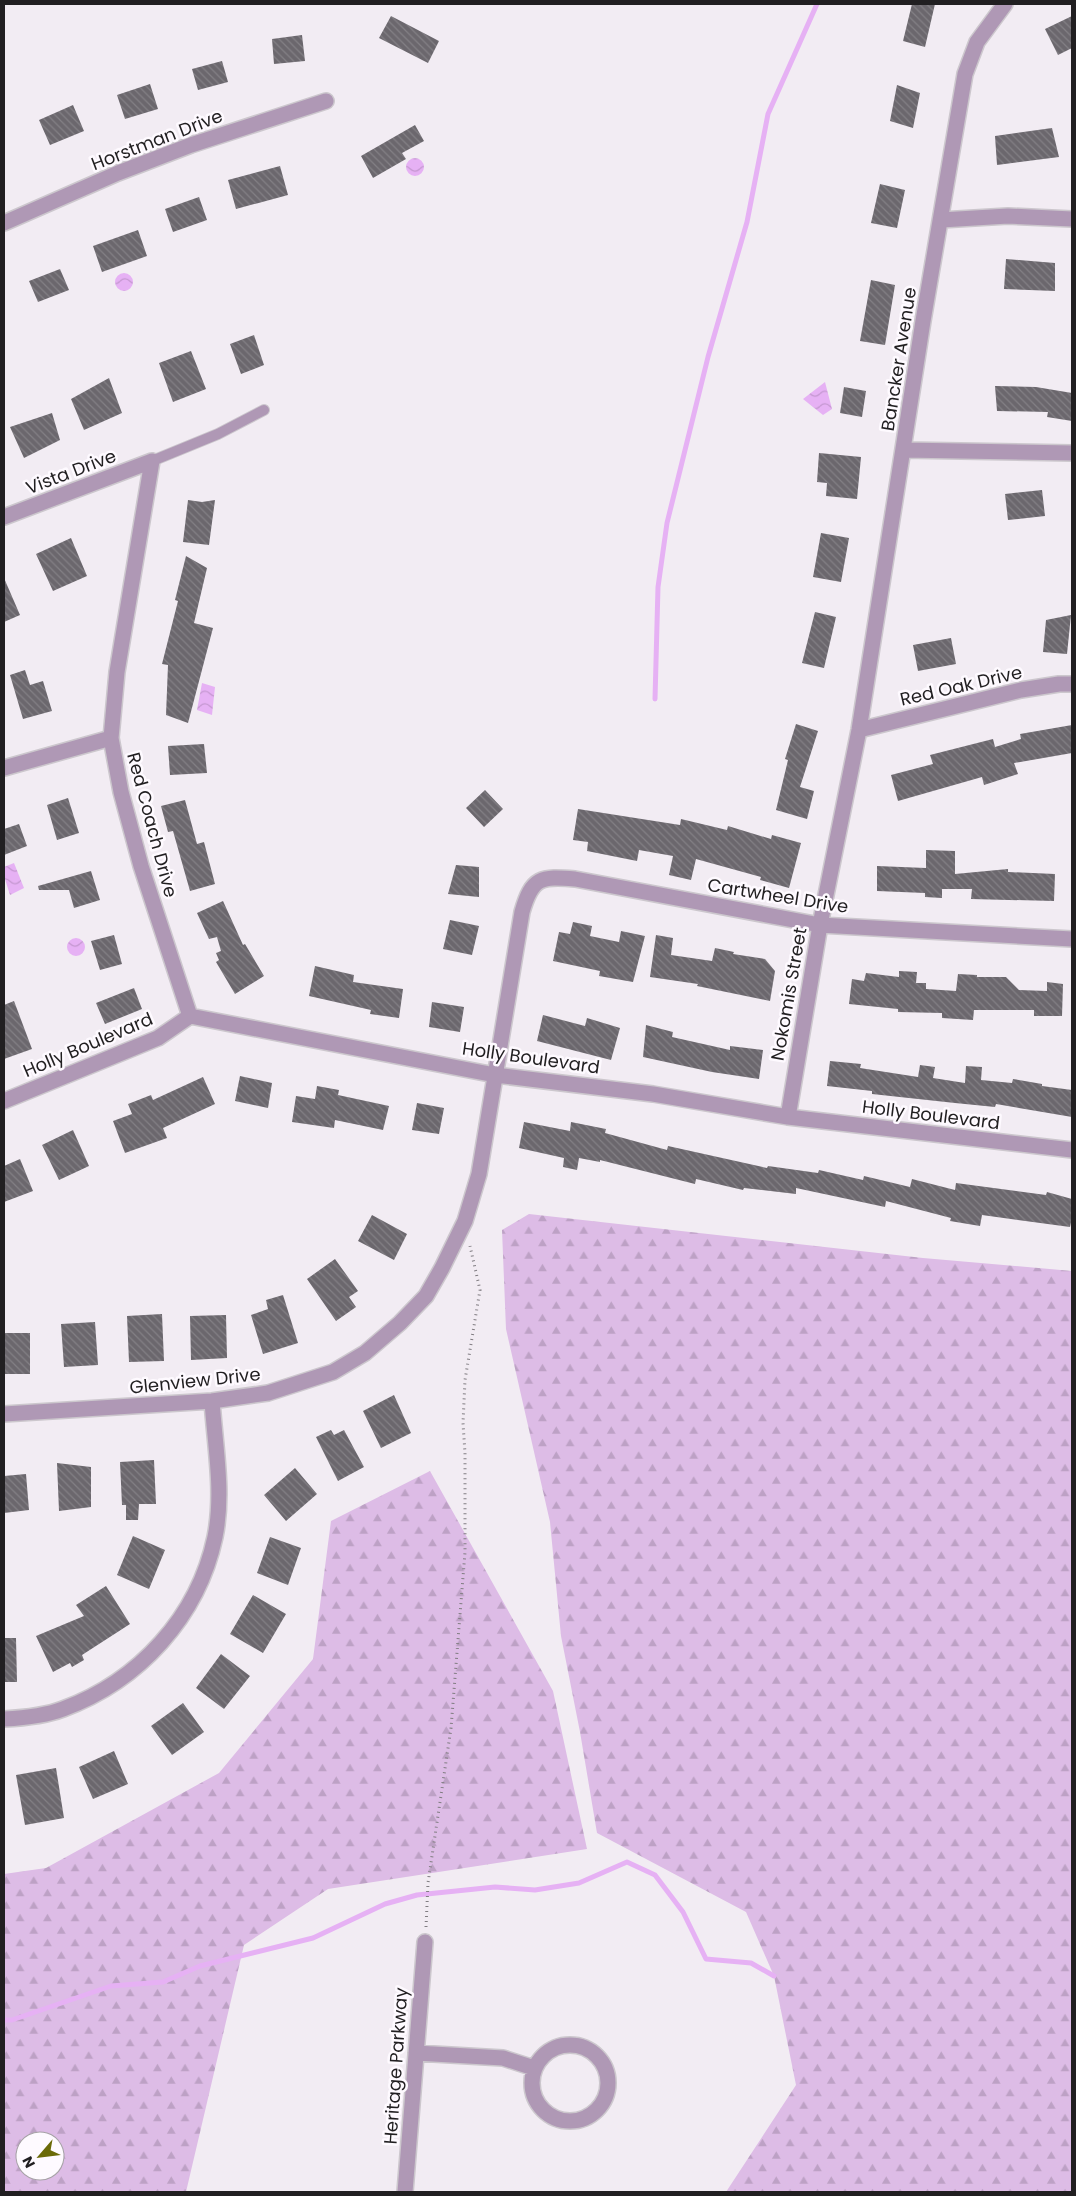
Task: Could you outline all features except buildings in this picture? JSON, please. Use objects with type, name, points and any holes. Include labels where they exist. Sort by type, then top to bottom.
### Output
[{"type":"street","name":"Bancker Avenue","points":[[859,730],[923,322],[965,74],[977,42],[1005,4]]},
{"type":"street","name":"Horstman Drive","points":[[4,223],[127,170],[192,145],[326,101]]},
{"type":"street","points":[[941,220],[1008,216],[1072,219]]},
{"type":"street","points":[[904,450],[1072,453]]},
{"type":"street","name":"Vista Drive","points":[[4,517],[152,461]]},
{"type":"street","name":"Red Coach Drive","points":[[152,461],[118,672],[111,738],[121,792],[141,866],[190,1016]]},
{"type":"street","name":"Red Oak Drive","points":[[859,730],[1022,690],[1059,684],[1072,684]]},
{"type":"street","name":"Nokomis Street","points":[[788,1117],[820,925],[859,730]]},
{"type":"street","points":[[4,768],[111,738]]},
{"type":"street","name":"Cartwheel Drive","points":[[540,880],[556,878],[575,879],[820,925],[1072,939]]},
{"type":"street","name":"Glenview Drive","points":[[4,1414],[212,1401],[268,1393],[333,1372],[365,1353],[400,1323],[426,1296],[465,1221],[478,1174],[522,912],[528,891],[540,880]]},
{"type":"street","name":"Holly Boulevard","points":[[4,1101],[158,1038],[190,1016],[495,1074],[682,1098],[788,1117],[1072,1150]]},
{"type":"street","points":[[4,1719],[28,1717],[62,1710],[93,1696],[149,1657],[173,1631],[205,1571],[215,1537],[219,1497],[212,1401]]},
{"type":"street","name":"Heritage Parkway","points":[[405,2192],[425,1942]]},
{"type":"street","points":[[564,2045],[578,2046],[590,2050],[600,2059],[606,2071],[608,2084],[606,2096],[599,2108],[590,2116],[573,2121],[555,2119],[537,2103],[532,2092],[534,2068],[542,2057],[552,2049],[564,2045]]},
{"type":"street","points":[[416,2053],[503,2058],[534,2068]]},
{"type":"lane","points":[[152,461],[218,434],[264,410]]},
{"type":"path","points":[[425,1942],[428,1883],[451,1728],[465,1552],[465,1453],[463,1422],[465,1380],[480,1290],[465,1221]]},
{"type":"green space","points":[[529,1214],[923,1258],[1072,1271],[1072,2192],[726,2192],[796,2085],[774,1976],[746,1912],[597,1833],[561,1636],[550,1522],[506,1329],[502,1230]]},
{"type":"green space","points":[[430,1471],[553,1691],[587,1849],[328,1889],[244,1945],[186,2192],[4,2192],[4,1874],[46,1868],[219,1773],[313,1659],[331,1521]]},
{"type":"water","points":[[415,158],[421,161],[424,167],[421,173],[415,176],[409,173],[406,167],[409,161]]},
{"type":"water","points":[[124,273],[130,276],[133,282],[130,288],[124,291],[118,288],[115,282],[118,276]]},
{"type":"water","points":[[825,382],[832,409],[823,415],[803,399]]},
{"type":"water","points":[[202,683],[215,687],[212,715],[197,710]]},
{"type":"water","points":[[14,863],[24,888],[10,895],[4,876],[4,867]]},
{"type":"water","points":[[76,938],[82,941],[85,947],[82,953],[76,956],[70,953],[67,947],[70,941]]},
{"type":"waterway","points":[[655,699],[658,587],[667,523],[708,357],[747,222],[768,114],[817,4]]},
{"type":"waterway","points":[[4,2020],[12,2020],[111,1986],[163,1982],[200,1966],[313,1938],[385,1904],[417,1895],[495,1887],[535,1890],[579,1883],[627,1862],[655,1875],[683,1912],[706,1959],[751,1963],[774,1976]]}]
